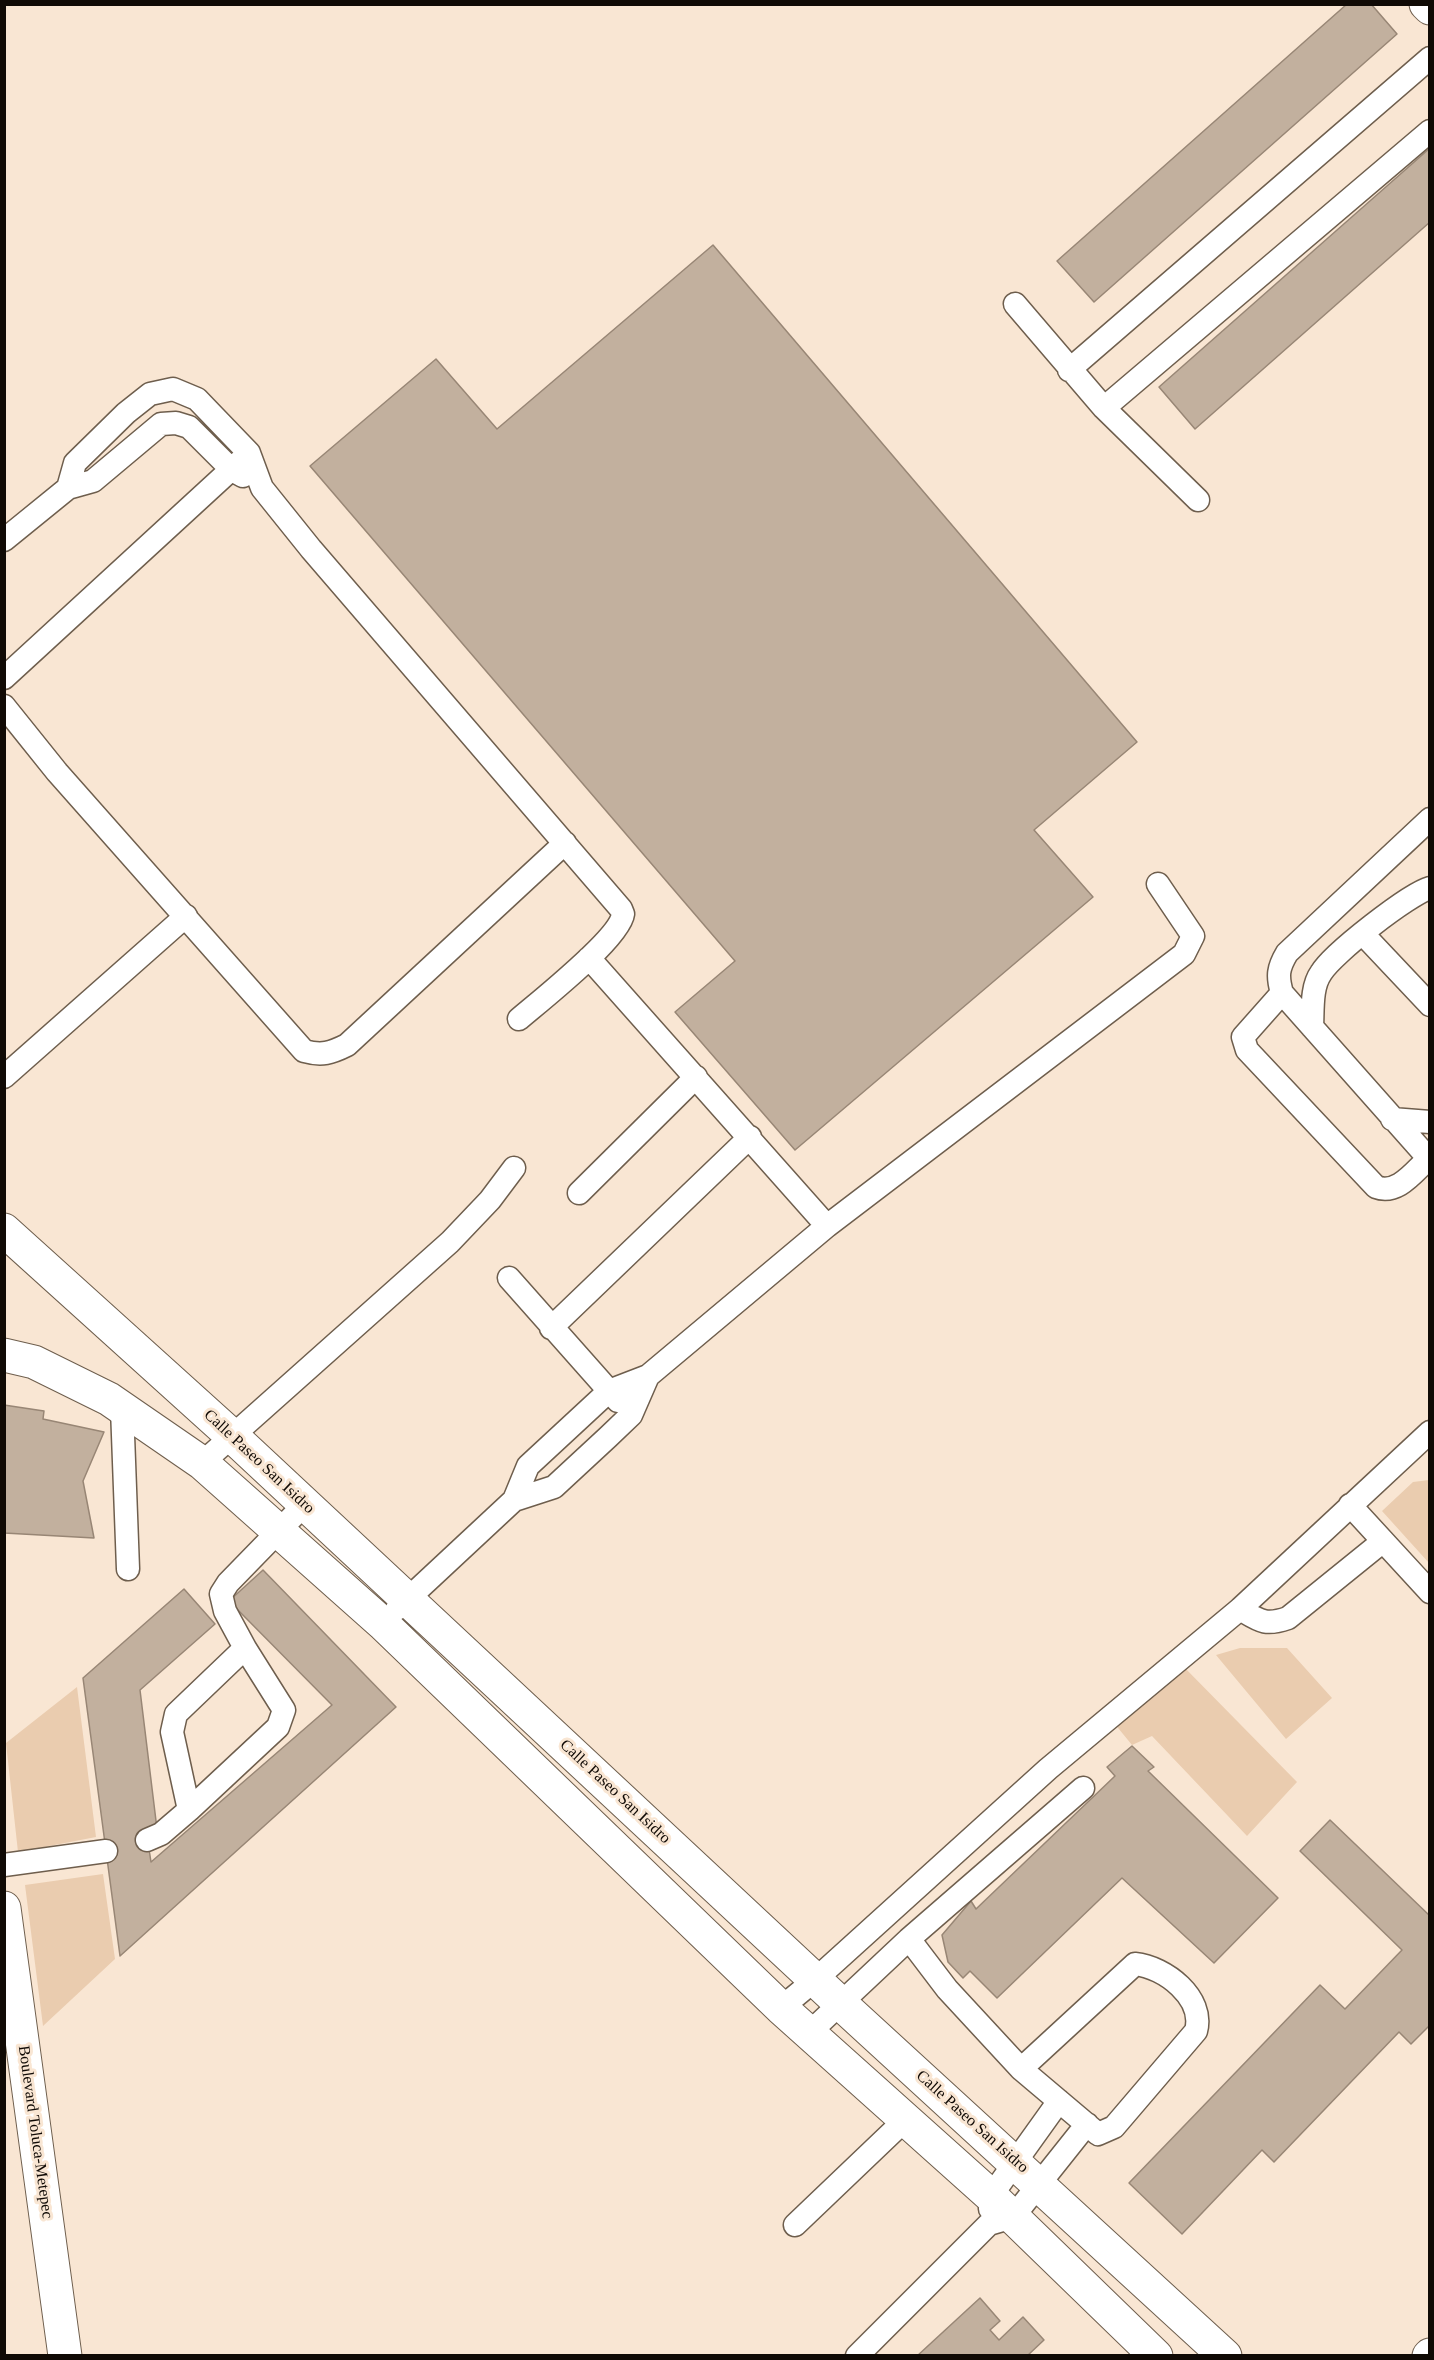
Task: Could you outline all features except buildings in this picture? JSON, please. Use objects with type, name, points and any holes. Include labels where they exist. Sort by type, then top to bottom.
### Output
[{"type":"main road","points":[[1426,4],[1430,8]]},
{"type":"main road","name":"Calle Paseo San Isidro","points":[[4,1230],[231,1435],[840,2002],[1225,2355]]},
{"type":"main road","points":[[4,1354],[34,1362],[74,1379],[122,1408],[202,1463],[383,1624],[781,2007],[905,2120],[998,2212],[1156,2355]]},
{"type":"main road","name":"Boulevard Toluca-Metepec","points":[[4,1908],[65,2355]]},
{"type":"lane","points":[[1069,370],[1430,58]]},
{"type":"lane","points":[[1104,408],[1430,131]]},
{"type":"lane","points":[[1015,304],[1069,370],[1104,408],[1198,500]]},
{"type":"lane","points":[[68,488],[75,463],[126,414],[150,394],[173,389],[197,399],[249,453],[262,488],[318,557],[565,843],[623,914],[619,925],[589,958],[519,1019]]},
{"type":"lane","points":[[4,540],[68,488],[93,481],[161,424],[176,423],[189,427],[232,470],[262,488]]},
{"type":"lane","points":[[4,678],[249,453]]},
{"type":"lane","points":[[4,706],[57,772],[304,1050],[317,1054],[329,1053],[347,1045],[565,843]]},
{"type":"lane","points":[[1281,993],[1243,1036],[1247,1050],[1376,1187],[1391,1189],[1401,1184],[1428,1160],[1281,993],[1278,978],[1279,966],[1287,953],[1430,819]]},
{"type":"lane","points":[[514,1500],[528,1466],[609,1391],[648,1376],[827,1226],[1184,954],[1193,936],[1158,884]]},
{"type":"lane","points":[[1312,1027],[1320,974],[1332,959],[1413,895],[1430,888]]},
{"type":"lane","points":[[4,1077],[186,916]]},
{"type":"lane","points":[[1364,934],[1430,1005]]},
{"type":"lane","points":[[589,958],[827,1226]]},
{"type":"lane","points":[[579,1192],[696,1077]]},
{"type":"lane","points":[[1392,1119],[1430,1122]]},
{"type":"lane","points":[[551,1328],[750,1137]]},
{"type":"lane","points":[[202,1463],[450,1242],[490,1200],[514,1168]]},
{"type":"lane","points":[[509,1278],[551,1328],[631,1415]]},
{"type":"lane","points":[[383,1624],[407,1598],[514,1500],[554,1487],[631,1415],[648,1376]]},
{"type":"lane","points":[[122,1408],[128,1569]]},
{"type":"lane","points":[[781,2007],[816,1979],[1048,1769],[1240,1609],[1430,1432]]},
{"type":"lane","points":[[147,1840],[161,1834],[189,1810],[278,1727],[283,1718],[284,1710],[245,1648],[225,1611],[221,1594],[228,1582],[304,1505]]},
{"type":"lane","points":[[1350,1505],[1430,1592]]},
{"type":"lane","points":[[1240,1609],[1266,1622],[1273,1623],[1288,1618],[1382,1542]]},
{"type":"lane","points":[[189,1810],[172,1732],[173,1721],[184,1706],[245,1648]]},
{"type":"lane","points":[[809,2033],[909,1939],[1083,1788]]},
{"type":"lane","points":[[4,1865],[106,1851]]},
{"type":"lane","points":[[909,1939],[946,1989],[1021,2069],[1102,2135],[1114,2127],[1196,2031],[1198,2010],[1191,1997],[1156,1969],[1135,1964],[1021,2069]]},
{"type":"lane","points":[[998,2212],[1014,2161],[1059,2101]]},
{"type":"lane","points":[[795,2225],[905,2120]]},
{"type":"lane","points":[[857,2355],[998,2212],[1041,2184],[1087,2124]]},
{"type":"shaded area","points":[[1430,1480],[1429,1563],[1382,1511],[1413,1482]]},
{"type":"shaded area","points":[[1240,1648],[1287,1648],[1332,1698],[1286,1739],[1216,1655]]},
{"type":"shaded area","points":[[1182,1665],[1297,1782],[1247,1836],[1152,1736],[1132,1745],[1114,1723]]},
{"type":"shaded area","points":[[77,1687],[96,1837],[18,1852],[6,1743]]},
{"type":"shaded area","points":[[103,1874],[115,1959],[43,2026],[25,1885]]}]
